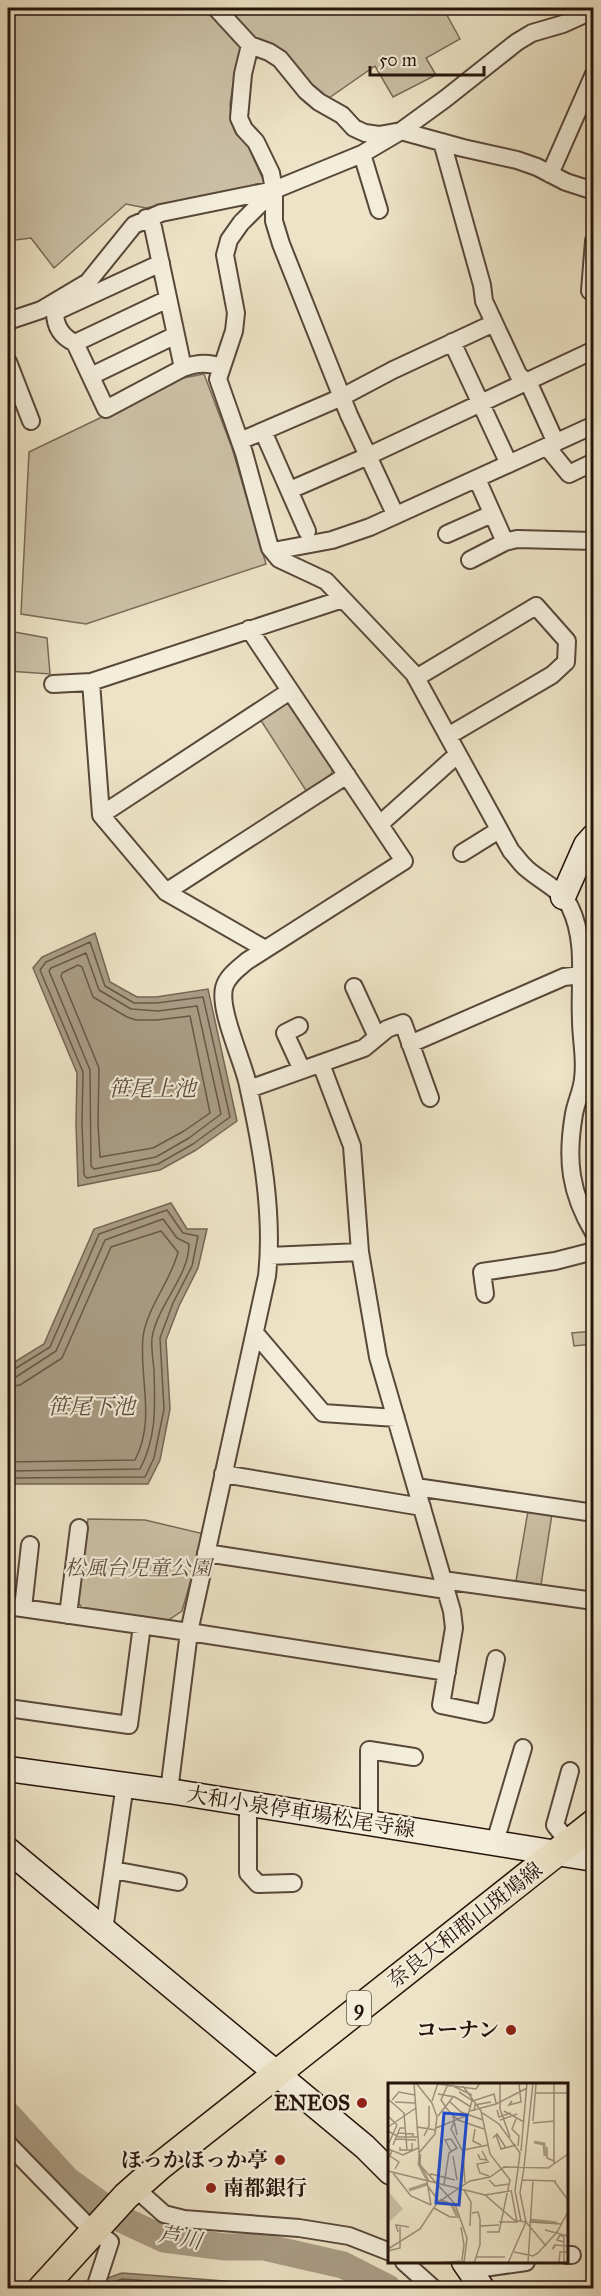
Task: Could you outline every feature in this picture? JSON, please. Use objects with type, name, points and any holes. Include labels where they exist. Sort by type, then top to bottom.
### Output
[{"type":"main road","points":[[563,897],[586,845],[594,836]]},
{"type":"main road","name":"大和小泉停車場松尾寺線","points":[[8,1769],[125,1784],[495,1842],[563,1847],[594,1859]]},
{"type":"main road","name":"奈良大和郡山斑鳩線","points":[[42,2289],[97,2226],[131,2192],[276,2074],[594,1823]]},
{"type":"main road","points":[[8,1850],[365,2147],[388,2170]]},
{"type":"street","points":[[216,8],[250,45],[280,59],[306,91],[320,102],[333,108],[354,128],[365,133],[379,135],[401,130],[517,160],[567,183],[594,191]]},
{"type":"street","points":[[8,321],[40,310],[88,282],[126,232],[147,218],[161,213],[274,190],[362,154],[445,99],[517,42],[532,33],[563,24],[594,10]]},
{"type":"street","points":[[250,45],[243,74],[239,118],[244,129],[256,142],[271,173],[274,190],[274,220],[281,244],[342,397],[395,514]]},
{"type":"street","points":[[550,174],[594,74]]},
{"type":"street","points":[[442,142],[482,285],[484,302],[518,374],[531,388],[551,445],[569,474],[594,462]]},
{"type":"street","points":[[362,154],[379,210]]},
{"type":"street","points":[[274,190],[241,223],[229,240],[225,255],[236,313],[234,332],[218,380],[240,441],[270,548],[279,558],[326,581],[416,678],[511,851],[526,868],[563,897],[569,906],[579,932],[581,1020],[585,1065],[574,1114],[569,1155],[571,1181],[579,1206],[594,1233]]},
{"type":"street","points":[[147,218],[153,227],[183,368]]},
{"type":"street","points":[[590,291],[594,241]]},
{"type":"street","points":[[161,263],[55,312],[55,321],[64,338],[75,343],[106,409],[183,368],[210,363],[222,367]]},
{"type":"street","points":[[75,343],[168,299]]},
{"type":"street","points":[[240,441],[342,397],[494,323]]},
{"type":"street","points":[[91,376],[176,335]]},
{"type":"street","points":[[452,342],[509,464]]},
{"type":"street","points":[[290,490],[594,350]]},
{"type":"street","points":[[8,362],[32,421]]},
{"type":"street","points":[[273,551],[332,540],[370,527],[594,425]]},
{"type":"street","points":[[266,438],[307,531]]},
{"type":"street","points":[[477,479],[505,542]]},
{"type":"street","points":[[447,534],[492,514]]},
{"type":"street","points":[[470,560],[505,542],[517,539],[594,541]]},
{"type":"street","points":[[52,684],[91,682],[342,598]]},
{"type":"street","points":[[416,678],[536,606],[567,641],[566,662],[552,675],[448,736]]},
{"type":"street","points":[[169,1791],[189,1632],[255,1332],[269,1256],[261,1150],[249,1089],[224,1006],[224,988],[230,976],[265,949],[404,861],[249,629]]},
{"type":"street","points":[[91,682],[101,815],[166,892],[265,949]]},
{"type":"street","points":[[101,815],[290,691]]},
{"type":"street","points":[[380,824],[458,754]]},
{"type":"street","points":[[166,892],[347,775]]},
{"type":"street","points":[[462,853],[499,830]]},
{"type":"street","points":[[410,1044],[564,977],[581,975]]},
{"type":"street","points":[[354,987],[377,1037]]},
{"type":"street","points":[[249,1089],[364,1048],[387,1029],[403,1023],[430,1098]]},
{"type":"street","points":[[299,1026],[285,1033],[302,1070]]},
{"type":"street","points":[[321,1064],[352,1146],[360,1252],[378,1357],[452,1611],[454,1628],[441,1705],[485,1714],[495,1659]]},
{"type":"street","points":[[484,1294],[482,1272],[555,1261],[594,1251]]},
{"type":"street","points":[[269,1256],[360,1252]]},
{"type":"street","points":[[255,1332],[323,1413],[396,1418]]},
{"type":"street","points":[[223,1474],[422,1507]]},
{"type":"street","points":[[416,1487],[594,1513]]},
{"type":"street","points":[[68,1615],[79,1528]]},
{"type":"street","points":[[30,1545],[15,1607],[447,1672]]},
{"type":"street","points":[[206,1554],[444,1585],[594,1601]]},
{"type":"street","points":[[8,1707],[129,1725],[142,1625]]},
{"type":"street","points":[[495,1842],[523,1748]]},
{"type":"street","points":[[369,1822],[369,1750],[414,1757]]},
{"type":"street","points":[[563,1847],[555,1825],[570,1771]]},
{"type":"street","points":[[104,1930],[125,1784]]},
{"type":"street","points":[[248,1803],[248,1873],[258,1884],[293,1883]]},
{"type":"street","points":[[113,1870],[178,1882]]},
{"type":"street","points":[[8,2144],[97,2226],[110,2242],[95,2289]]},
{"type":"street","points":[[131,2192],[164,2214],[184,2219],[299,2228],[349,2236],[388,2251]]},
{"type":"street","points":[[405,2263],[433,2289]]},
{"type":"street","points":[[472,2273],[521,2263]]},
{"type":"green space","points":[[8,8],[210,8],[244,44],[233,85],[230,104],[231,119],[246,141],[265,184],[146,208],[126,204],[54,268],[31,238],[8,241]]},
{"type":"green space","points":[[225,8],[443,8],[460,39],[426,58],[436,75],[393,97],[375,66],[326,100],[284,53],[255,38]]},
{"type":"green space","points":[[204,374],[232,448],[266,564],[86,624],[21,614],[29,452],[183,378]]},
{"type":"green space","points":[[9,631],[47,638],[50,674],[8,671]]},
{"type":"green space","points":[[285,703],[295,707],[333,767],[331,776],[307,792],[260,719]]},
{"type":"green space","points":[[593,1331],[593,1344],[574,1346],[572,1333]]},
{"type":"green space","points":[[528,1511],[552,1514],[541,1585],[516,1581]]},
{"type":"green space","name":"松風台児童公園","points":[[88,1519],[145,1520],[204,1534],[182,1611],[167,1621],[82,1608],[77,1601]]},
{"type":"water","name":"笹尾上池","points":[[95,933],[110,982],[137,997],[156,997],[208,989],[237,1121],[196,1150],[160,1170],[78,1186],[77,1073],[33,968],[42,957]]},
{"type":"water","name":"笹尾下池","points":[[171,1203],[187,1229],[207,1229],[198,1268],[179,1306],[166,1340],[170,1409],[160,1460],[148,1484],[8,1484],[8,1366],[44,1344],[94,1229]]},
{"type":"water","points":[[122,2273],[275,2285],[286,2288],[102,2288],[105,2279]]},
{"type":"waterway","name":"芦川","points":[[8,2115],[67,2180],[121,2219],[164,2239],[225,2247],[264,2247],[343,2265],[388,2288]]},
{"type":"place","name":"コーナン","points":[[511,2030]]},
{"type":"place","name":"ENEOS","points":[[362,2103]]},
{"type":"place","name":"ほっかほっか亭","points":[[280,2160]]},
{"type":"place","name":"南都銀行","points":[[211,2188]]}]
